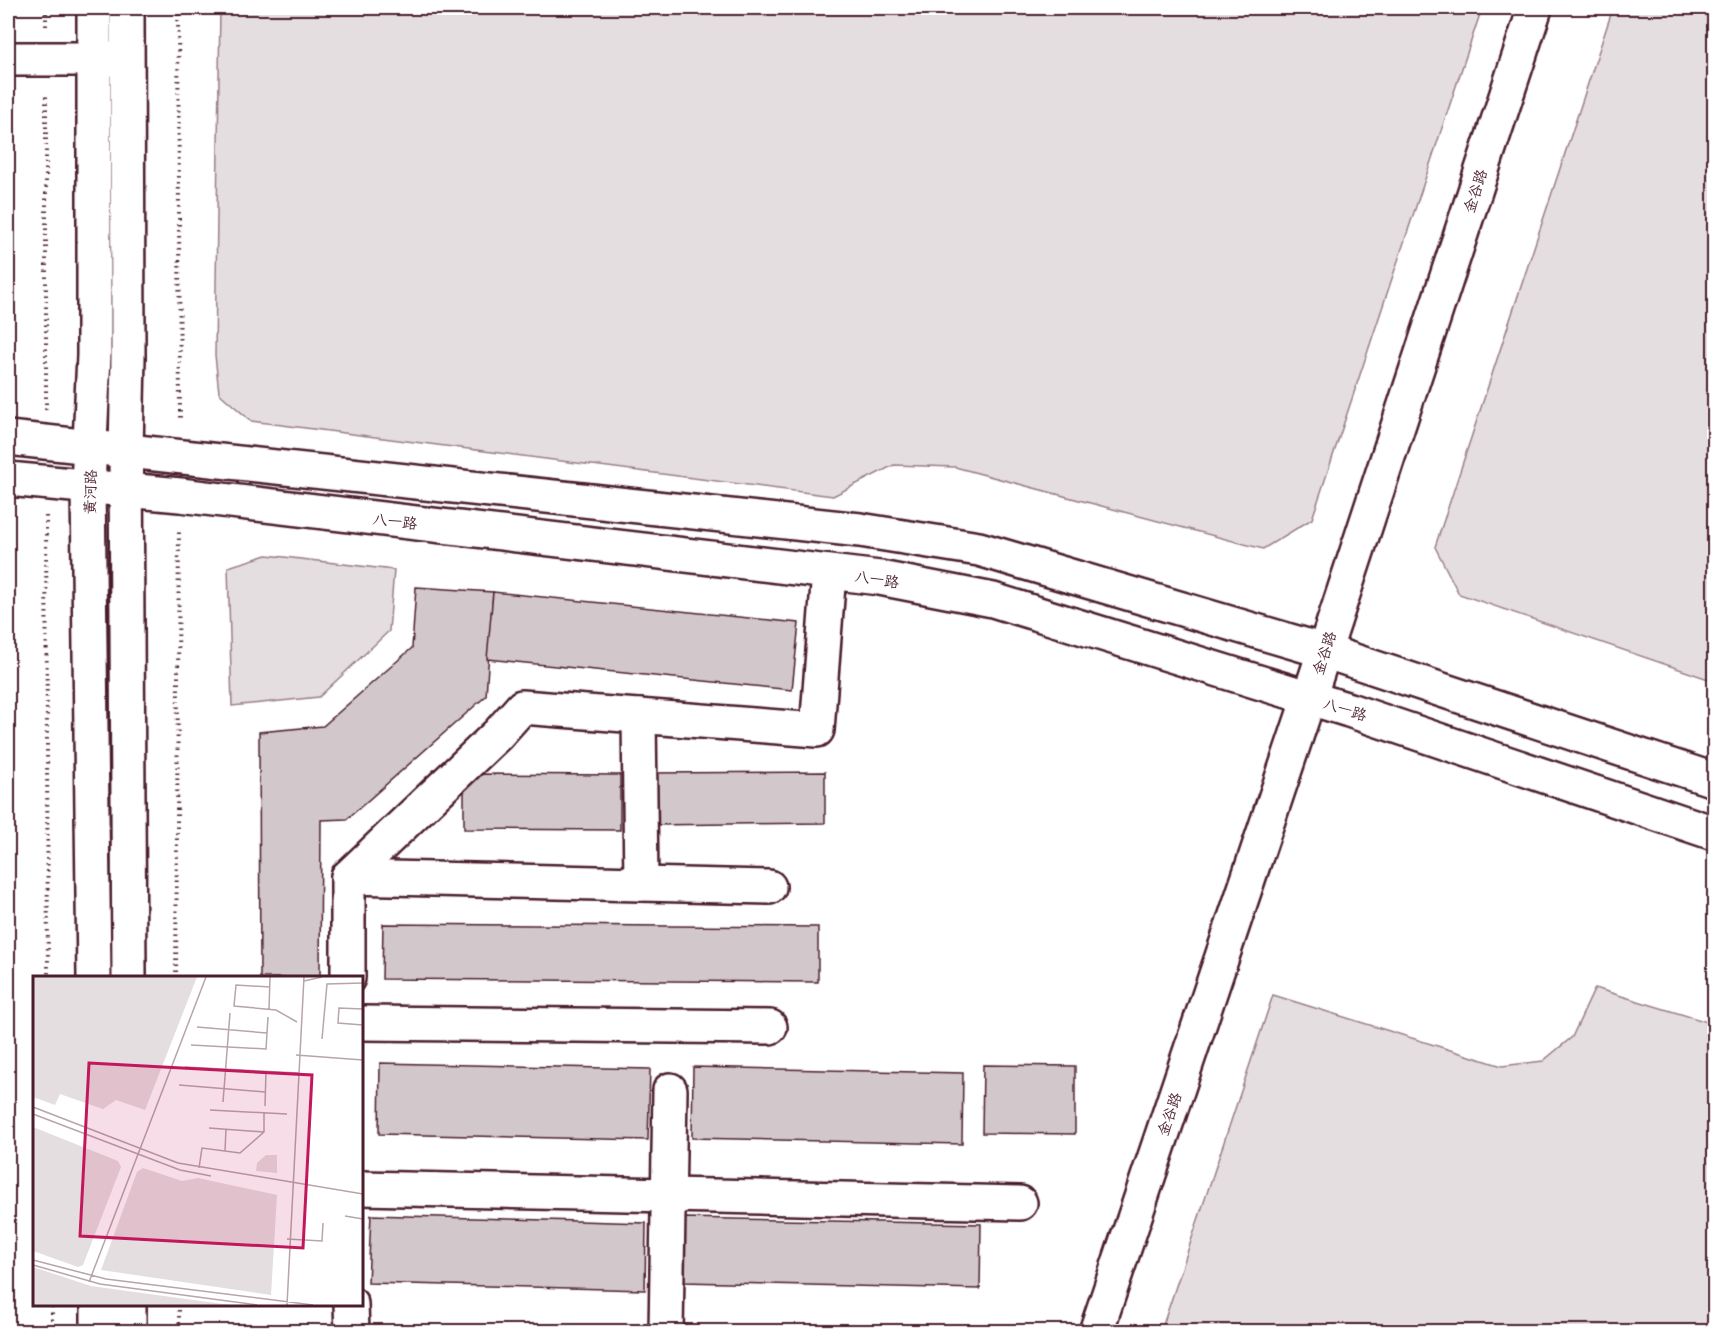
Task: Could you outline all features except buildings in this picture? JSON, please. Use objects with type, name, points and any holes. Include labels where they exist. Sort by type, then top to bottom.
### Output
[{"type":"main road","name":"黄河路","points":[[94,8],[111,59],[128,357],[126,451],[129,976]]},
{"type":"main road","name":"黄河路","points":[[94,976],[88,486],[111,59],[127,8]]},
{"type":"main road","name":"金谷路","points":[[1096,1332],[1309,698],[1535,8]]},
{"type":"main road","points":[[8,59],[111,59]]},
{"type":"main road","points":[[8,438],[860,530],[979,549],[1324,651],[1714,780]]},
{"type":"main road","name":"八一路","points":[[8,479],[180,495],[880,578],[993,600],[1309,698],[1714,833]]},
{"type":"main road","points":[[348,976],[348,877],[498,734],[522,707],[817,730],[829,572]]},
{"type":"main road","points":[[639,716],[641,884]]},
{"type":"main road","points":[[348,877],[769,887]]},
{"type":"main road","points":[[363,1023],[770,1027]]},
{"type":"main road","points":[[666,1332],[670,1090]]},
{"type":"main road","points":[[363,1188],[1020,1203]]},
{"type":"main road","points":[[98,1306],[98,1332]]},
{"type":"main road","points":[[129,1306],[129,1332]]},
{"type":"main road","points":[[351,1306],[352,1332]]},
{"type":"path","points":[[178,8],[180,456]]},
{"type":"path","points":[[176,976],[180,495]]},
{"type":"path","points":[[52,1306],[52,1332]]},
{"type":"path","points":[[179,1306],[179,1332]]},
{"type":"shaded area","points":[[220,8],[1482,8],[1312,519],[1263,549],[955,467],[894,465],[833,496],[251,421],[219,393],[215,355]]},
{"type":"shaded area","points":[[1613,8],[1714,8],[1714,681],[1459,594],[1435,547]]},
{"type":"shaded area","points":[[267,555],[394,570],[389,631],[319,697],[232,706],[228,567]]},
{"type":"shaded area","points":[[1595,988],[1714,1024],[1714,1331],[1161,1331],[1273,995],[1502,1066],[1543,1061],[1572,1037]]}]
